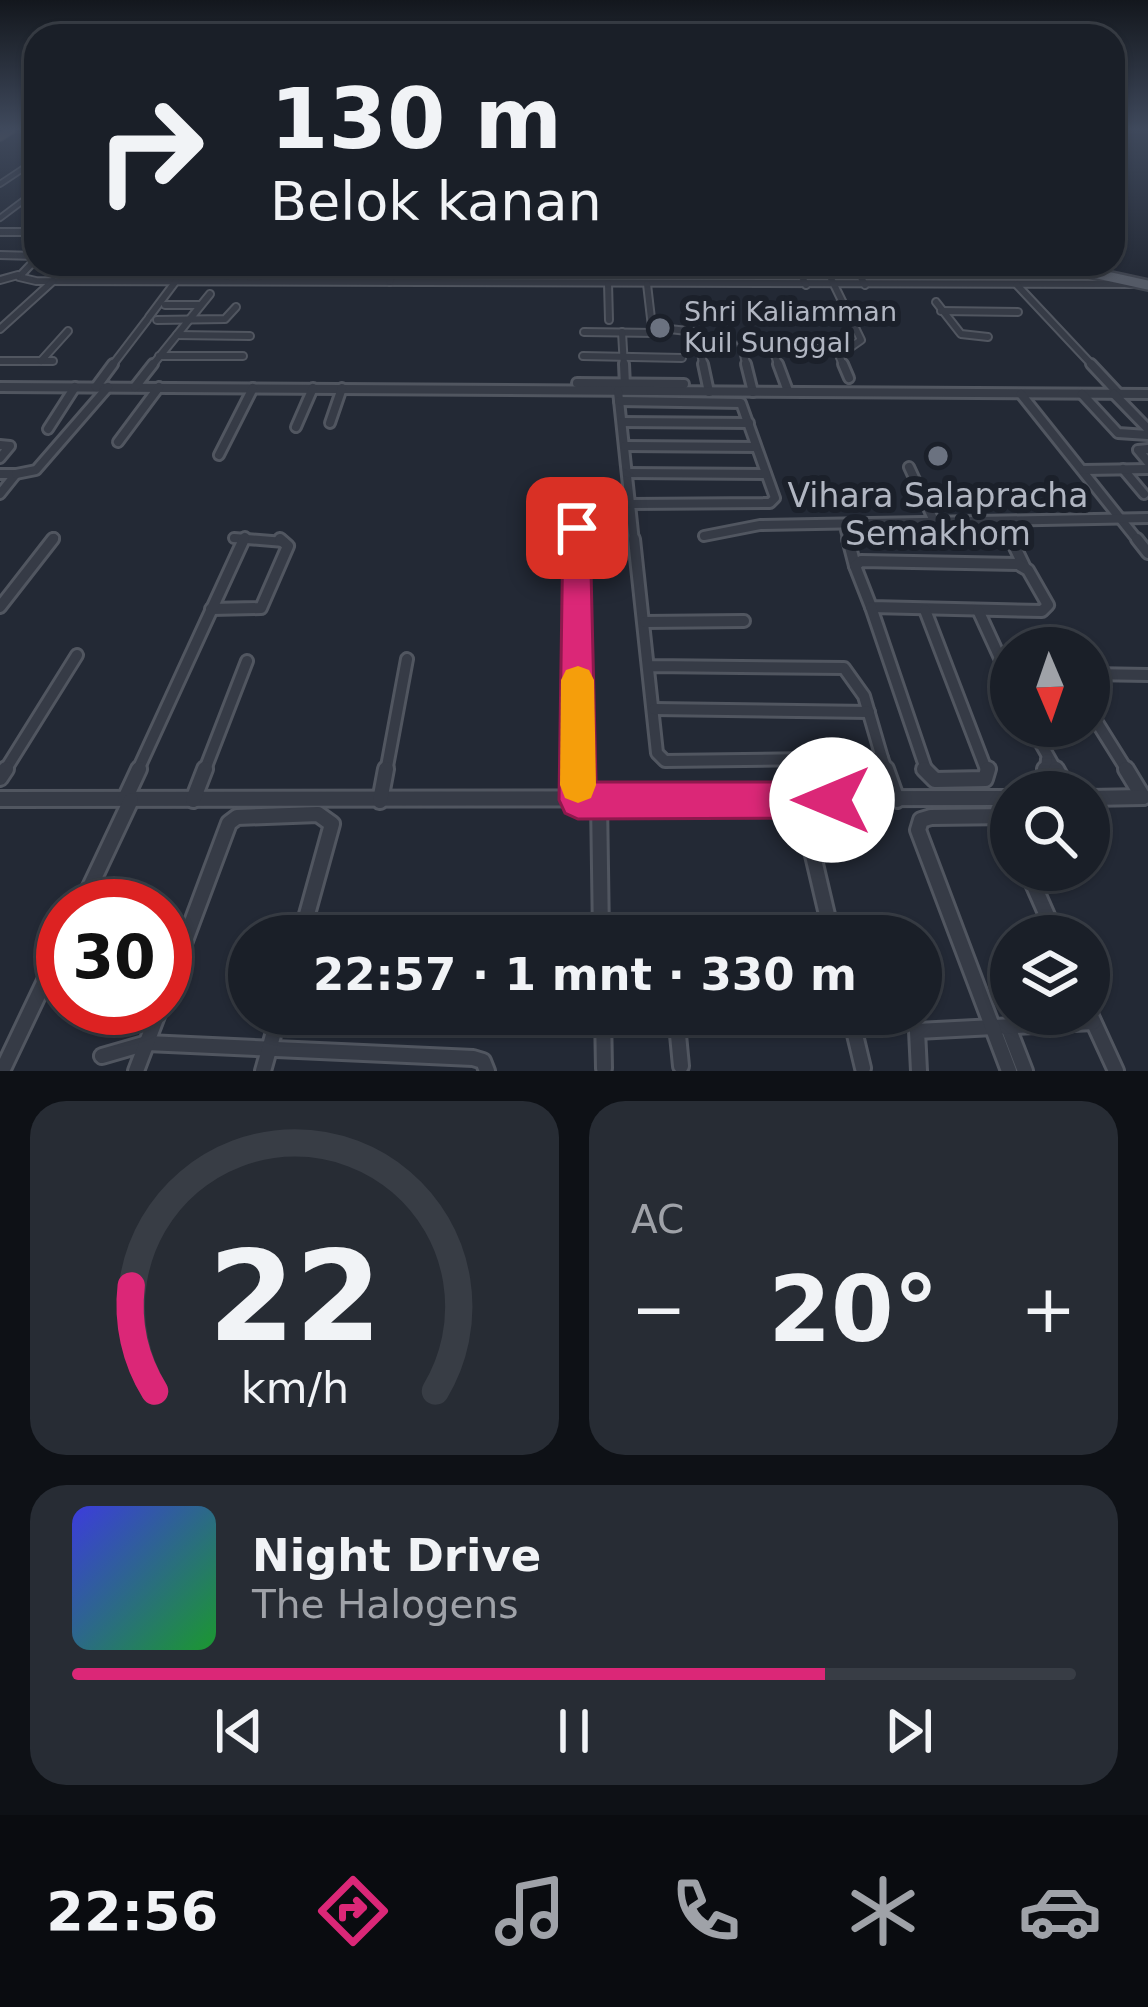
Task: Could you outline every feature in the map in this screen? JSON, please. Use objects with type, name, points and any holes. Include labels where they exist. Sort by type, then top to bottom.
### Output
[{"type":"street","points":[[20,232],[24,229]]},
{"type":"street","points":[[0,232],[24,232]]},
{"type":"street","points":[[19,276],[24,271]]},
{"type":"street","points":[[19,276],[53,281],[865,285],[936,294],[1017,285],[1146,282]]},
{"type":"street","points":[[2,280],[24,276]]},
{"type":"street","points":[[226,276],[259,276]]},
{"type":"street","points":[[390,282],[392,276]]},
{"type":"street","points":[[802,276],[806,285]]},
{"type":"street","points":[[817,349],[857,346],[861,340],[830,276]]},
{"type":"street","points":[[860,276],[865,285]]},
{"type":"street","points":[[0,329],[53,281]]},
{"type":"street","points":[[96,387],[176,281]]},
{"type":"street","points":[[608,283],[608,320]]},
{"type":"street","points":[[646,284],[652,327],[696,332],[709,392]]},
{"type":"street","points":[[1017,285],[1148,432]]},
{"type":"street","points":[[135,387],[210,294]]},
{"type":"street","points":[[936,294],[941,311],[961,334],[988,337]]},
{"type":"street","points":[[165,305],[200,305]]},
{"type":"street","points":[[151,319],[227,319],[236,308]]},
{"type":"street","points":[[941,311],[1018,312]]},
{"type":"street","points":[[41,361],[68,331]]},
{"type":"street","points":[[584,332],[674,333]]},
{"type":"street","points":[[622,332],[622,422],[657,753],[665,761],[882,758]]},
{"type":"street","points":[[176,335],[250,336]]},
{"type":"street","points":[[770,340],[788,391]]},
{"type":"street","points":[[741,343],[753,392]]},
{"type":"street","points":[[836,349],[849,378]]},
{"type":"street","points":[[160,356],[243,356]]},
{"type":"street","points":[[583,356],[682,358]]},
{"type":"street","points":[[0,361],[53,361]]},
{"type":"street","points":[[577,383],[622,392],[737,401],[775,498],[770,503],[631,504]]},
{"type":"street","points":[[622,392],[684,384]]},
{"type":"street","points":[[0,387],[1148,394]]},
{"type":"street","points":[[48,429],[75,387]]},
{"type":"street","points":[[0,474],[36,470],[108,387]]},
{"type":"street","points":[[118,442],[160,387]]},
{"type":"street","points":[[219,455],[253,388]]},
{"type":"street","points":[[296,427],[313,388]]},
{"type":"street","points":[[330,423],[342,388]]},
{"type":"street","points":[[1021,394],[1146,547]]},
{"type":"street","points":[[1082,394],[1118,433],[1148,432]]},
{"type":"street","points":[[622,422],[749,423]]},
{"type":"street","points":[[0,446],[10,446],[0,458]]},
{"type":"street","points":[[625,446],[756,447]]},
{"type":"street","points":[[1083,470],[1148,465],[1138,450],[1148,449]]},
{"type":"street","points":[[908,467],[935,523]]},
{"type":"street","points":[[1123,469],[1144,494]]},
{"type":"street","points":[[627,473],[766,474]]},
{"type":"street","points":[[0,494],[16,474]]},
{"type":"street","points":[[704,536],[760,525],[1148,518]]},
{"type":"street","points":[[577,528],[578,800]]},
{"type":"street","points":[[872,607],[1047,609],[1008,534],[1000,529],[849,529],[844,533],[924,769],[935,780],[985,779],[988,768],[925,610]]},
{"type":"street","points":[[0,606],[54,538]]},
{"type":"street","points":[[92,879],[239,538],[280,539],[288,546],[266,601],[253,610],[212,609]]},
{"type":"street","points":[[855,566],[861,561],[1024,566]]},
{"type":"street","points":[[978,610],[990,636]]},
{"type":"street","points":[[645,622],[744,621]]},
{"type":"street","points":[[0,778],[77,655]]},
{"type":"street","points":[[380,800],[407,659]]},
{"type":"street","points":[[193,800],[247,661]]},
{"type":"street","points":[[650,666],[844,668],[853,674],[869,712],[897,800]]},
{"type":"street","points":[[1110,674],[1148,675]]},
{"type":"street","points":[[654,710],[869,712]]},
{"type":"street","points":[[1110,742],[1146,797]]},
{"type":"street","points":[[1041,747],[1055,771]]},
{"type":"street","points":[[1046,771],[1047,759]]},
{"type":"street","points":[[1110,798],[1146,797]]},
{"type":"street","points":[[0,799],[990,798]]},
{"type":"street","points":[[598,800],[601,915]]},
{"type":"street","points":[[800,800],[827,915]]},
{"type":"street","points":[[192,923],[232,819],[318,814],[332,824],[308,915]]},
{"type":"street","points":[[990,816],[931,817],[921,820],[918,830],[990,1004]]},
{"type":"street","points":[[2,1071],[36,1000]]},
{"type":"street","points":[[919,1071],[917,1031],[990,1028]]},
{"type":"street","points":[[136,1071],[150,1035]]},
{"type":"street","points":[[263,1071],[273,1035]]},
{"type":"street","points":[[603,1035],[604,1068]]},
{"type":"street","points":[[678,1035],[681,1066]]},
{"type":"street","points":[[855,1035],[862,1068]]},
{"type":"street","points":[[1001,1035],[1009,1071]]},
{"type":"street","points":[[1004,1035],[1025,1071]]},
{"type":"street","points":[[1099,1035],[1116,1071]]},
{"type":"street","points":[[102,1056],[147,1043],[270,1046],[378,1062],[473,1058],[483,1061],[488,1071]]},
{"type":"slow traffic","points":[[578,680],[578,785]]},
{"type":"place","name":"Shri Kaliamman Kuil Sunggal","points":[[660,328]]},
{"type":"place","name":"Vihara Salapracha Semakhom","points":[[938,456]]},
{"type":"route","points":[[577,528],[578,800],[832,800]]}]
